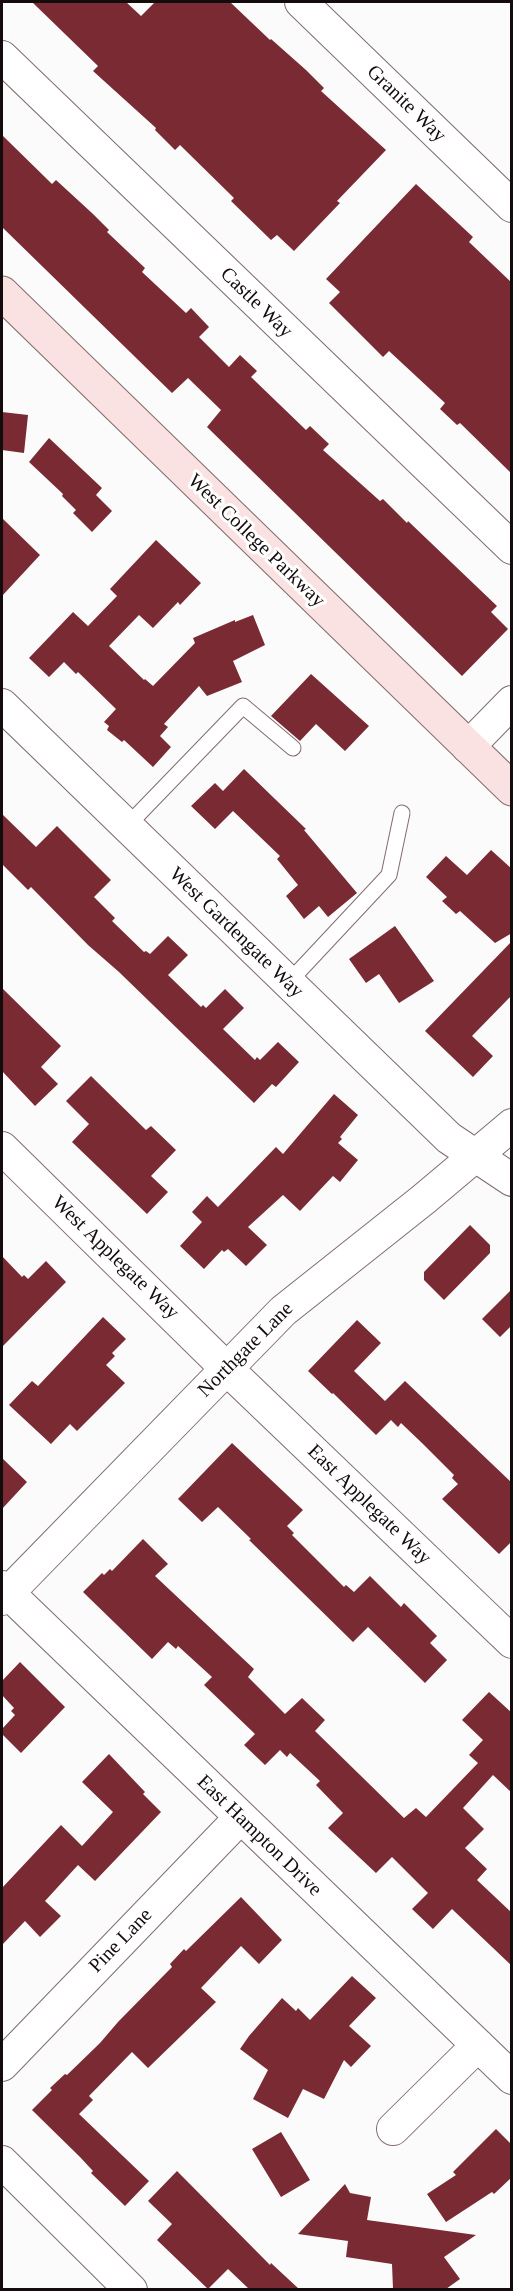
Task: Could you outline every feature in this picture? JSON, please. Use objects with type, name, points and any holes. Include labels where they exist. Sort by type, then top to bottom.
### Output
[{"type":"main road","name":"West College Parkway","points":[[2,293],[512,789]]},
{"type":"street","name":"Granite Way","points":[[301,2],[512,206]]},
{"type":"street","name":"Castle Way","points":[[2,57],[512,548]]},
{"type":"street","points":[[468,747],[512,702]]},
{"type":"street","name":"West Gardengate Way","points":[[2,705],[449,1138],[512,1180]]},
{"type":"street","name":"Northgate Lane","points":[[3,1593],[283,1311],[512,1125]]},
{"type":"street","name":"West Applegate Way","points":[[2,1148],[227,1369]]},
{"type":"street","name":"East Applegate Way","points":[[227,1369],[512,1642]]},
{"type":"street","name":"East Hampton Drive","points":[[3,1593],[512,2078]]},
{"type":"street","name":"Pine Lane","points":[[2,2065],[240,1818]]},
{"type":"street","points":[[393,2128],[478,2045]]},
{"type":"street","points":[[2,2162],[131,2289]]},
{"type":"lane","points":[[127,826],[243,706],[293,748]]},
{"type":"lane","points":[[288,983],[389,875],[402,813]]},
{"type":"building","points":[[32,2],[126,2],[141,16],[155,2],[230,2],[306,70],[324,88],[321,91],[386,150],[337,201],[340,203],[294,251],[277,235],[271,240],[231,201],[234,198],[180,145],[175,150],[155,130],[156,128],[93,71],[98,66]]},
{"type":"building","points":[[2,135],[52,184],[56,180],[93,214],[109,230],[107,232],[145,268],[142,272],[186,313],[191,308],[209,327],[199,337],[229,367],[240,355],[257,371],[251,377],[306,430],[310,426],[329,444],[323,450],[380,501],[383,499],[407,523],[408,521],[497,606],[491,612],[508,629],[462,676],[207,427],[221,410],[188,378],[172,393],[2,227]]},
{"type":"building","points":[[416,184],[473,237],[469,242],[512,283],[512,474],[460,423],[457,425],[440,409],[445,403],[389,351],[383,357],[329,303],[340,292],[326,279]]},
{"type":"building","points":[[2,412],[28,415],[24,453],[2,450]]},
{"type":"building","points":[[49,438],[102,488],[96,495],[112,511],[92,532],[73,513],[76,510],[62,496],[63,494],[29,462]]},
{"type":"building","points":[[2,518],[40,555],[2,596]]},
{"type":"building","points":[[156,540],[201,583],[180,605],[178,602],[153,628],[139,615],[109,646],[144,680],[153,686],[195,643],[193,638],[235,620],[235,622],[253,615],[265,645],[233,661],[242,682],[207,696],[199,686],[164,724],[168,727],[160,736],[171,747],[153,767],[124,740],[122,742],[107,730],[109,726],[104,722],[116,709],[78,672],[76,674],[64,662],[49,677],[29,658],[73,612],[88,626],[117,596],[110,589]]},
{"type":"building","points":[[311,674],[369,726],[345,751],[316,724],[300,741],[271,716]]},
{"type":"building","points":[[244,769],[306,829],[304,830],[357,893],[328,917],[319,906],[304,919],[286,896],[298,885],[277,859],[280,856],[233,811],[215,829],[191,806],[215,783],[223,791]]},
{"type":"building","points":[[2,814],[36,847],[57,826],[111,880],[94,897],[115,918],[112,921],[144,952],[150,954],[168,936],[188,955],[168,975],[201,1007],[203,1005],[206,1008],[225,989],[244,1008],[223,1029],[255,1060],[257,1057],[260,1060],[278,1042],[299,1062],[276,1087],[272,1084],[254,1103],[119,972],[88,945],[31,887],[28,890],[2,864]]},
{"type":"building","points":[[491,850],[512,869],[512,933],[495,943],[460,911],[456,914],[442,901],[447,897],[426,877],[446,856],[467,875]]},
{"type":"building","points":[[395,926],[434,981],[399,1003],[379,974],[366,983],[349,959]]},
{"type":"building","points":[[512,941],[512,995],[472,1036],[493,1056],[473,1077],[425,1031]]},
{"type":"building","points":[[2,988],[61,1046],[41,1067],[58,1084],[35,1106],[2,1071]]},
{"type":"building","points":[[91,1076],[146,1130],[151,1126],[176,1150],[151,1176],[168,1192],[147,1214],[72,1142],[89,1124],[66,1101]]},
{"type":"building","points":[[334,1094],[358,1115],[340,1137],[342,1139],[338,1143],[358,1160],[340,1182],[333,1176],[300,1211],[283,1195],[248,1227],[267,1245],[246,1266],[228,1249],[224,1252],[222,1250],[204,1269],[180,1246],[202,1222],[192,1212],[207,1196],[218,1207],[276,1147],[283,1154]]},
{"type":"building","points":[[470,1225],[490,1245],[490,1253],[444,1300],[424,1280],[424,1272]]},
{"type":"building","points":[[2,1256],[22,1277],[24,1275],[28,1279],[46,1261],[66,1282],[2,1347]]},
{"type":"building","points":[[512,1289],[512,1325],[500,1337],[482,1319]]},
{"type":"building","points":[[103,1317],[126,1339],[112,1353],[115,1356],[106,1365],[125,1383],[77,1431],[70,1424],[51,1444],[9,1405],[32,1381],[38,1386]]},
{"type":"building","points":[[357,1320],[381,1343],[354,1371],[385,1401],[405,1381],[512,1483],[512,1541],[499,1554],[442,1499],[458,1484],[452,1478],[454,1475],[422,1443],[401,1423],[398,1427],[391,1420],[376,1435],[308,1371]]},
{"type":"building","points":[[232,1443],[303,1510],[287,1526],[294,1533],[292,1535],[344,1587],[346,1585],[354,1592],[370,1576],[401,1607],[404,1603],[437,1636],[430,1643],[447,1660],[425,1683],[368,1627],[353,1642],[218,1507],[202,1522],[178,1499]]},
{"type":"building","points":[[2,1458],[27,1482],[2,1509]]},
{"type":"building","points":[[143,1539],[168,1564],[155,1576],[254,1669],[248,1677],[285,1714],[302,1698],[325,1720],[315,1731],[404,1818],[416,1808],[426,1817],[478,1763],[469,1755],[483,1740],[462,1720],[489,1692],[512,1713],[512,1793],[493,1775],[463,1808],[484,1829],[465,1848],[487,1869],[477,1880],[512,1913],[512,1966],[452,1909],[433,1929],[412,1909],[428,1893],[392,1857],[376,1873],[328,1828],[343,1813],[316,1785],[320,1781],[290,1753],[287,1757],[280,1750],[265,1765],[244,1745],[255,1734],[204,1685],[212,1677],[178,1646],[176,1649],[168,1642],[152,1659],[83,1592],[102,1573],[104,1575],[110,1569],[112,1571]]},
{"type":"building","points":[[20,1662],[65,1707],[21,1753],[2,1734],[2,1729],[15,1715],[11,1711],[14,1708],[2,1695],[2,1681]]},
{"type":"building","points":[[109,1754],[161,1812],[95,1881],[78,1865],[45,1901],[61,1916],[40,1937],[25,1921],[2,1945],[2,1888],[61,1825],[82,1846],[113,1812],[82,1782]]},
{"type":"building","points":[[241,1897],[282,1940],[259,1964],[241,1946],[201,1988],[216,2002],[148,2068],[132,2052],[89,2096],[93,2100],[79,2114],[149,2181],[125,2206],[32,2110],[52,2090],[50,2088],[100,2043],[172,1967],[170,1964],[184,1949],[186,1951]]},
{"type":"building","points":[[352,1976],[376,1998],[349,2026],[371,2046],[351,2067],[344,2060],[324,2099],[303,2089],[288,2118],[253,2099],[268,2070],[240,2049],[249,2036],[282,1998],[296,2011],[298,2008],[310,2020]]},
{"type":"building","points":[[496,2129],[512,2145],[512,2177],[494,2194],[492,2192],[446,2222],[427,2194],[456,2175],[453,2172]]},
{"type":"building","points":[[281,2132],[310,2180],[281,2197],[252,2149]]},
{"type":"building","points":[[177,2171],[270,2265],[271,2263],[299,2289],[249,2289],[228,2269],[208,2289],[157,2240],[172,2224],[148,2201]]},
{"type":"building","points":[[345,2184],[350,2193],[371,2197],[367,2220],[476,2235],[444,2257],[460,2279],[446,2289],[393,2289],[392,2264],[346,2257],[348,2241],[298,2234]]}]
